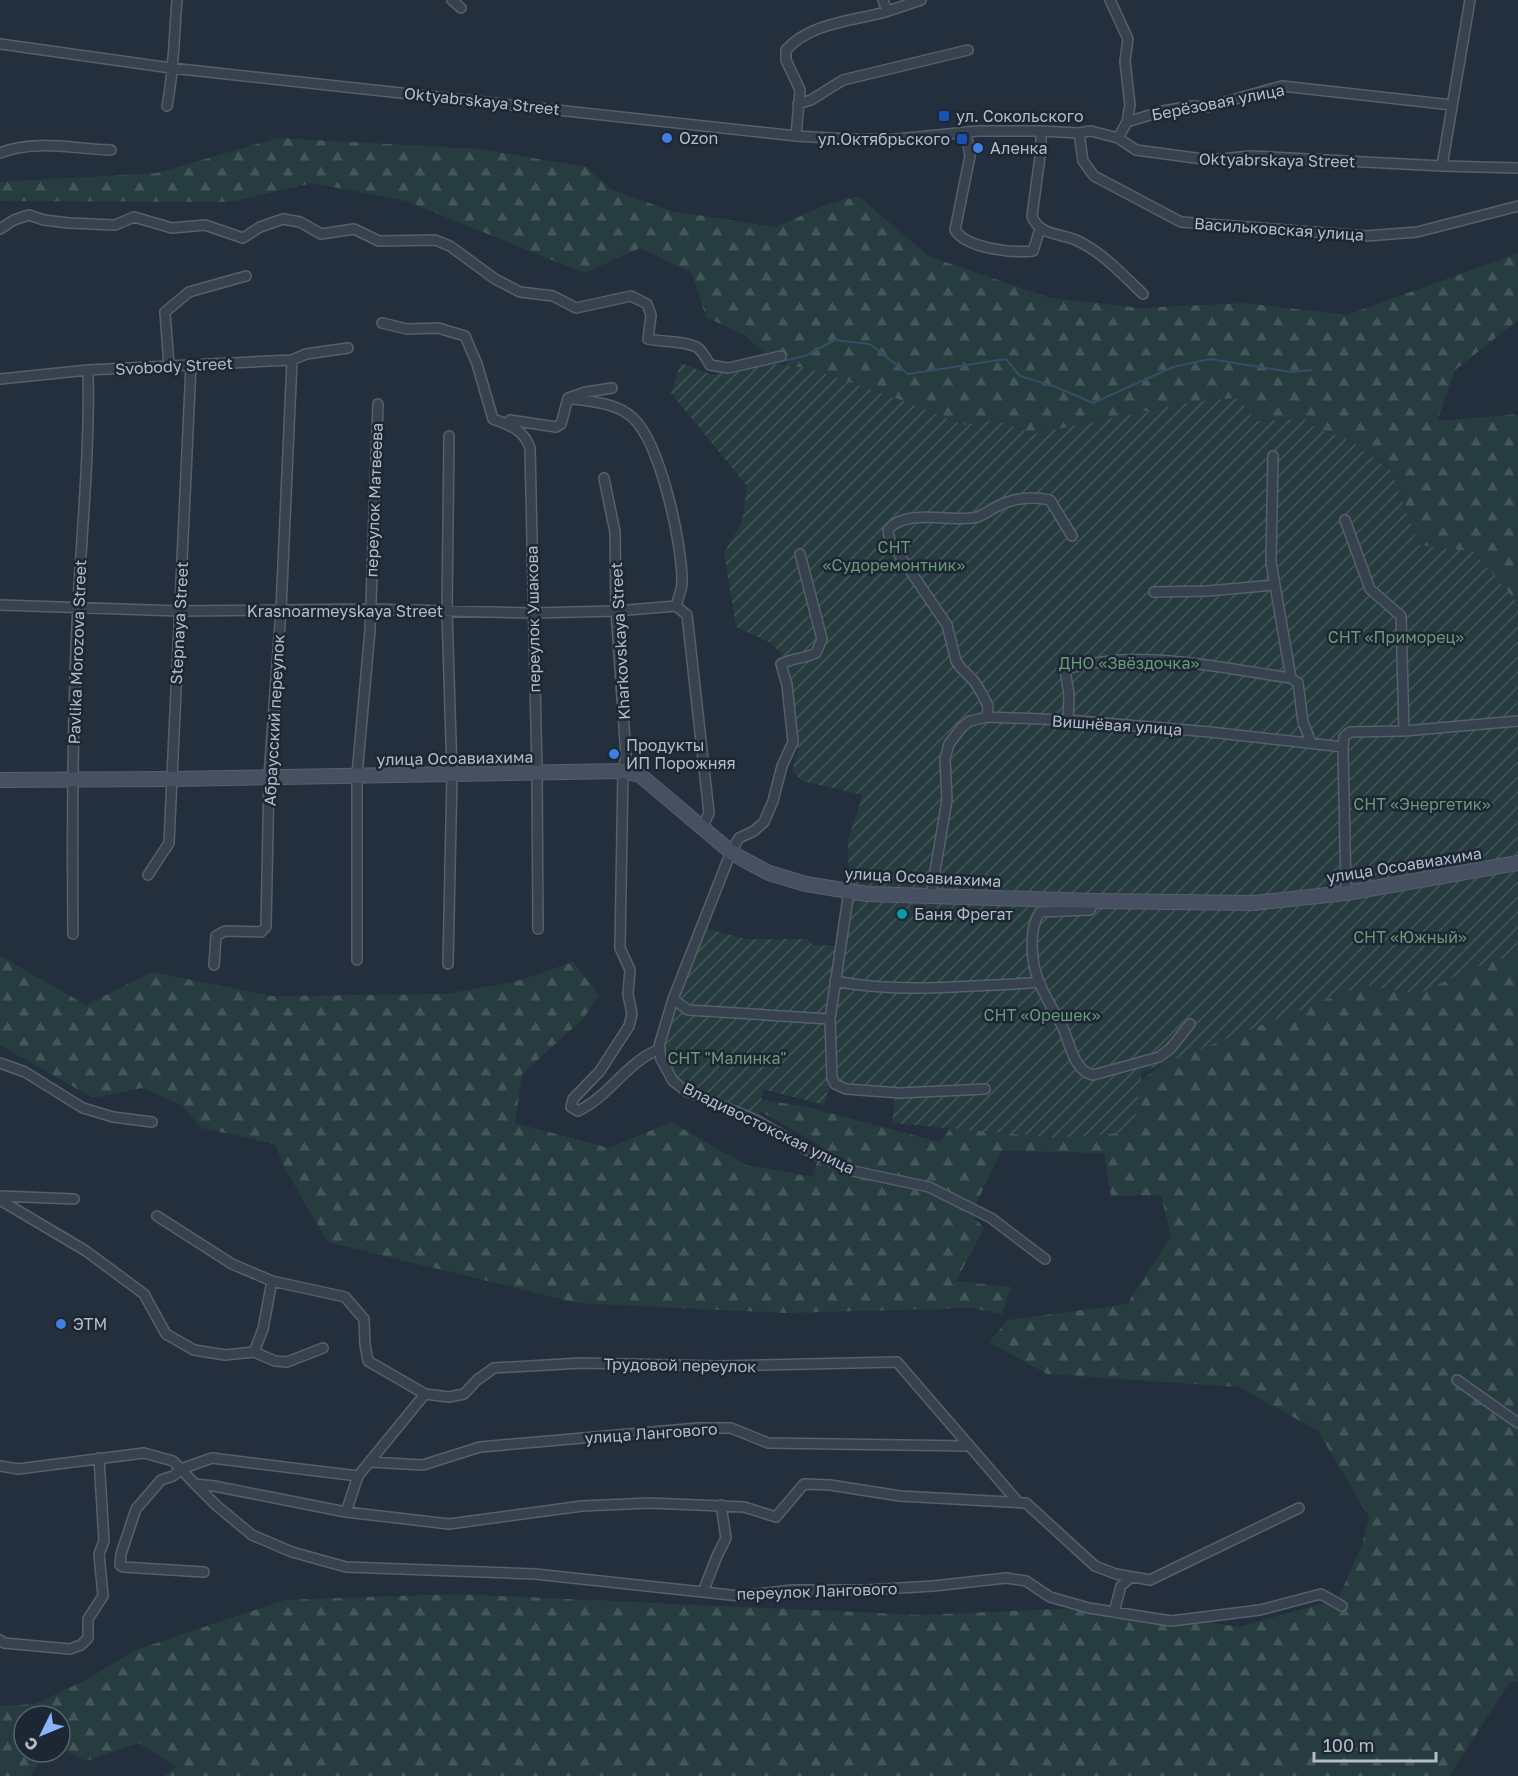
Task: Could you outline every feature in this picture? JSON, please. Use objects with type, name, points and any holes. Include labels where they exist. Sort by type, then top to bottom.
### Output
[{"type":"street","points":[[167,106],[172,79],[177,0]]},
{"type":"street","points":[[452,0],[461,8]]},
{"type":"street","points":[[883,0],[887,11]]},
{"type":"street","points":[[796,136],[800,90],[786,60],[786,50],[818,28],[921,0]]},
{"type":"street","points":[[1110,0],[1128,39],[1125,61],[1130,105],[1127,122],[1118,138]]},
{"type":"street","points":[[1442,166],[1470,0]]},
{"type":"street","name":"Oktyabrskaya Street","points":[[0,44],[171,68],[796,136],[897,139],[966,132],[1079,133],[1091,131],[1118,138],[1136,150],[1210,160],[1251,156],[1518,168]]},
{"type":"street","points":[[798,104],[811,100],[843,80],[968,50]]},
{"type":"street","name":"Берёзовая улица","points":[[1127,122],[1163,111],[1192,106],[1207,107],[1282,86],[1452,105]]},
{"type":"street","points":[[1041,131],[1041,149],[1032,216],[1035,225],[1040,229],[1078,241],[1110,262],[1143,294]]},
{"type":"street","points":[[966,132],[970,156],[955,230],[959,236],[970,243],[1018,252],[1033,250],[1040,229]]},
{"type":"street","name":"Васильковская улица","points":[[1079,133],[1083,160],[1094,176],[1181,222],[1366,236],[1417,232],[1518,206]]},
{"type":"street","points":[[0,153],[14,147],[32,146],[111,150]]},
{"type":"street","points":[[0,229],[14,220],[29,215],[44,220],[69,223],[115,225],[134,217],[172,228],[205,225],[243,238],[260,227],[283,219],[300,222],[321,234],[354,229],[379,241],[435,240],[450,246],[495,279],[520,292],[553,296],[576,308],[630,296],[647,304],[651,315],[648,339],[662,343],[682,343],[698,348],[710,365],[728,368],[782,356]]},
{"type":"street","points":[[169,366],[165,312],[189,292],[246,276]]},
{"type":"street","name":"переулок Ушакова","points":[[382,323],[407,329],[438,328],[465,336],[477,364],[493,419],[507,424],[526,436],[530,448],[538,929]]},
{"type":"street","name":"Svobody Street","points":[[0,379],[88,370],[292,360],[306,354],[348,348]]},
{"type":"street","name":"Абраусский переулок","points":[[214,965],[216,936],[225,931],[261,932],[266,927],[269,776],[281,610],[292,360]]},
{"type":"street","name":"Stepnaya Street","points":[[148,875],[169,843],[191,365]]},
{"type":"street","name":"Pavlika Morozova Street","points":[[73,934],[72,779],[78,607],[88,437],[88,370]]},
{"type":"street","points":[[568,398],[586,392],[612,388]]},
{"type":"street","points":[[507,424],[510,420],[556,427],[561,424],[568,398]]},
{"type":"street","points":[[568,398],[618,408],[634,419],[654,455],[673,509],[682,586],[676,606],[687,615],[709,813],[702,828]]},
{"type":"street","name":"переулок Матвеева","points":[[357,960],[357,775],[370,609],[378,404]]},
{"type":"street","points":[[448,964],[452,774],[447,612],[449,436]]},
{"type":"street","points":[[1273,456],[1271,561],[1291,678]]},
{"type":"street","name":"Kharkovskaya Street","points":[[604,478],[615,532],[616,611],[626,756],[623,771],[620,948],[630,970],[628,994],[632,1014],[628,1026],[600,1071],[573,1100],[571,1107],[578,1111],[589,1106],[629,1068],[660,1049]]},
{"type":"street","points":[[987,717],[988,706],[982,694],[956,661],[947,625],[890,541],[888,530],[894,523],[913,518],[930,517],[950,520],[983,516],[995,507],[1008,502],[1034,497],[1050,500],[1072,536]]},
{"type":"street","points":[[1345,520],[1370,589],[1401,616],[1404,731]]},
{"type":"street","points":[[660,1049],[673,999],[731,852],[739,838],[754,831],[764,822],[773,801],[782,766],[793,742],[787,685],[781,664],[787,660],[805,658],[816,653],[822,639],[800,554]]},
{"type":"street","points":[[1154,591],[1207,591],[1274,585]]},
{"type":"street","name":"Krasnoarmeyskaya Street","points":[[0,605],[180,611],[370,609],[532,613],[616,611],[676,606]]},
{"type":"street","points":[[1068,720],[1069,695],[1065,669],[1120,660],[1179,662],[1291,678],[1298,683],[1303,722],[1311,742]]},
{"type":"street","name":"Вишнёвая улица","points":[[931,895],[947,800],[945,759],[949,744],[962,727],[970,721],[987,717],[1068,720],[1311,742],[1343,747]]},
{"type":"street","points":[[1346,893],[1344,737],[1350,732],[1404,731],[1518,721]]},
{"type":"street","name":"улица Осоавиахима","points":[[0,780],[623,771],[640,775],[731,852],[769,873],[806,884],[867,894],[1254,903],[1346,893],[1518,863]]},
{"type":"street","points":[[849,891],[830,1019],[832,1078],[835,1084],[846,1089],[900,1093],[985,1089]]},
{"type":"street","points":[[1094,901],[1090,910],[1040,912],[1034,921],[1032,949],[1039,982],[1063,1028],[1079,1068],[1093,1075],[1159,1057],[1170,1049],[1190,1024]]},
{"type":"street","points":[[835,981],[861,986],[928,989],[1039,982]]},
{"type":"street","points":[[673,999],[688,1010],[830,1019]]},
{"type":"street","name":"Владивостокская улица","points":[[660,1049],[661,1059],[673,1081],[686,1091],[758,1120],[809,1151],[853,1171],[928,1187],[991,1218],[1046,1259]]},
{"type":"street","points":[[0,1063],[25,1072],[83,1108],[113,1117],[152,1122]]},
{"type":"street","points":[[0,1198],[74,1199]]},
{"type":"street","points":[[0,1198],[86,1251],[144,1294],[166,1335],[194,1350],[225,1355],[254,1352],[275,1362],[287,1362],[323,1348]]},
{"type":"street","points":[[157,1216],[232,1264],[272,1281],[263,1329],[254,1352]]},
{"type":"street","name":"Трудовой переулок","points":[[272,1281],[345,1297],[364,1319],[368,1361],[425,1394],[449,1397],[464,1394],[477,1380],[494,1368],[581,1363],[719,1366],[897,1362],[1018,1502]]},
{"type":"street","points":[[1457,1380],[1518,1423]]},
{"type":"street","points":[[345,1512],[358,1476],[425,1394]]},
{"type":"street","name":"улица Лангового","points":[[370,1462],[423,1465],[480,1447],[698,1428],[731,1428],[768,1443],[969,1446]]},
{"type":"street","points":[[0,1466],[18,1468],[144,1453],[173,1461],[181,1469]]},
{"type":"street","points":[[0,1640],[4,1643],[70,1649],[81,1645],[88,1638],[88,1619],[103,1596],[99,1554],[104,1541],[99,1458]]},
{"type":"street","points":[[204,1572],[120,1565],[121,1554],[136,1509],[161,1480],[173,1476],[181,1469],[212,1458],[358,1476]]},
{"type":"street","name":"переулок Лангового","points":[[181,1469],[217,1506],[252,1535],[292,1552],[346,1567],[535,1574],[740,1596],[792,1590],[867,1590],[933,1586],[1006,1578],[1026,1581],[1050,1597],[1089,1608],[1171,1621],[1260,1610],[1321,1594],[1342,1606]]},
{"type":"street","points":[[195,1484],[345,1512],[449,1524],[582,1506],[650,1503],[744,1507],[776,1517],[804,1485],[830,1485],[900,1496],[1018,1502],[1026,1503],[1095,1566],[1116,1574],[1150,1580],[1299,1508]]},
{"type":"street","points":[[703,1592],[726,1538],[721,1505]]},
{"type":"street","points":[[1114,1612],[1121,1586],[1131,1577]]},
{"type":"green space","points":[[278,138],[479,149],[586,167],[612,190],[671,211],[776,227],[823,206],[858,196],[930,257],[1051,298],[1141,308],[1245,303],[1347,315],[1518,253],[1518,320],[1455,370],[1437,421],[1518,414],[1518,604],[1474,552],[1419,545],[1391,469],[1349,440],[1319,430],[1304,419],[1256,421],[1239,398],[1197,401],[1033,434],[995,420],[965,425],[812,369],[786,366],[785,353],[766,354],[744,335],[706,317],[692,273],[640,248],[584,273],[406,201],[312,183],[231,202],[0,201],[0,182],[157,173]]},
{"type":"green space","points":[[681,363],[712,375],[771,363],[812,369],[964,425],[995,420],[1033,434],[1197,401],[1239,398],[1256,421],[1304,419],[1319,430],[1349,440],[1391,470],[1419,545],[1474,552],[1518,604],[1518,954],[1475,967],[1418,994],[1364,985],[1142,1072],[1133,1132],[1057,1138],[892,1123],[896,1093],[835,1084],[830,1085],[824,1105],[763,1089],[758,1121],[686,1091],[661,1059],[673,999],[702,927],[745,939],[807,939],[813,945],[840,946],[849,891],[848,839],[863,795],[802,781],[792,771],[798,750],[787,660],[771,643],[736,627],[724,553],[742,522],[747,486],[671,393]]},
{"type":"green space","points":[[1518,946],[1518,1682],[1510,1682],[1449,1776],[164,1776],[177,1767],[139,1743],[86,1761],[72,1754],[72,1704],[35,1704],[88,1679],[133,1651],[284,1600],[457,1594],[919,1615],[1106,1607],[1239,1627],[1338,1599],[1362,1545],[1369,1517],[1318,1431],[1239,1387],[1047,1374],[989,1342],[1008,1320],[1127,1304],[1171,1236],[1161,1195],[1111,1196],[1104,1153],[1001,1151],[971,1214],[984,1228],[956,1281],[1011,1287],[1002,1314],[972,1308],[786,1313],[577,1303],[328,1242],[284,1167],[275,1144],[202,1128],[181,1105],[142,1088],[93,1098],[0,1045],[0,956],[86,1005],[152,972],[271,996],[445,994],[514,982],[573,962],[599,995],[583,1019],[522,1074],[515,1123],[609,1148],[671,1122],[746,1165],[813,1177],[821,1146],[732,1095],[807,1107],[940,1142],[956,1121],[1073,1100],[1142,1080],[1196,1038],[1299,992]]},
{"type":"green space","points":[[12,1705],[12,1764],[38,1764],[30,1776],[0,1776],[0,1706]]},
{"type":"waterway","points":[[778,362],[805,356],[835,340],[870,344],[908,374],[1006,359],[1020,376],[1056,387],[1093,403],[1173,367],[1210,359],[1291,372],[1311,370]]},
{"type":"place","name":"ул. Сокольского","points":[[944,116]]},
{"type":"place","name":"Ozon","points":[[667,138]]},
{"type":"place","name":"ул.Октябрьского","points":[[962,139]]},
{"type":"place","name":"Аленка","points":[[978,148]]},
{"type":"place","name":"Продукты ИП Порожняя","points":[[614,754]]},
{"type":"place","name":"Баня Фрегат","points":[[902,914]]},
{"type":"place","name":"ЭТМ","points":[[61,1324]]},
{"type":"park label","name":"СНТ «Судоремонтник»","points":[[894,556]]},
{"type":"park label","name":"СНТ «Приморец»","points":[[1396,637]]},
{"type":"park label","name":"ДНО «Звёздочка»","points":[[1129,663]]},
{"type":"park label","name":"СНТ «Энергетик»","points":[[1422,804]]},
{"type":"park label","name":"СНТ «Южный»","points":[[1410,937]]},
{"type":"park label","name":"СНТ «Орешек»","points":[[1042,1015]]},
{"type":"park label","name":"СНТ \"Малинка\"","points":[[727,1058]]}]
